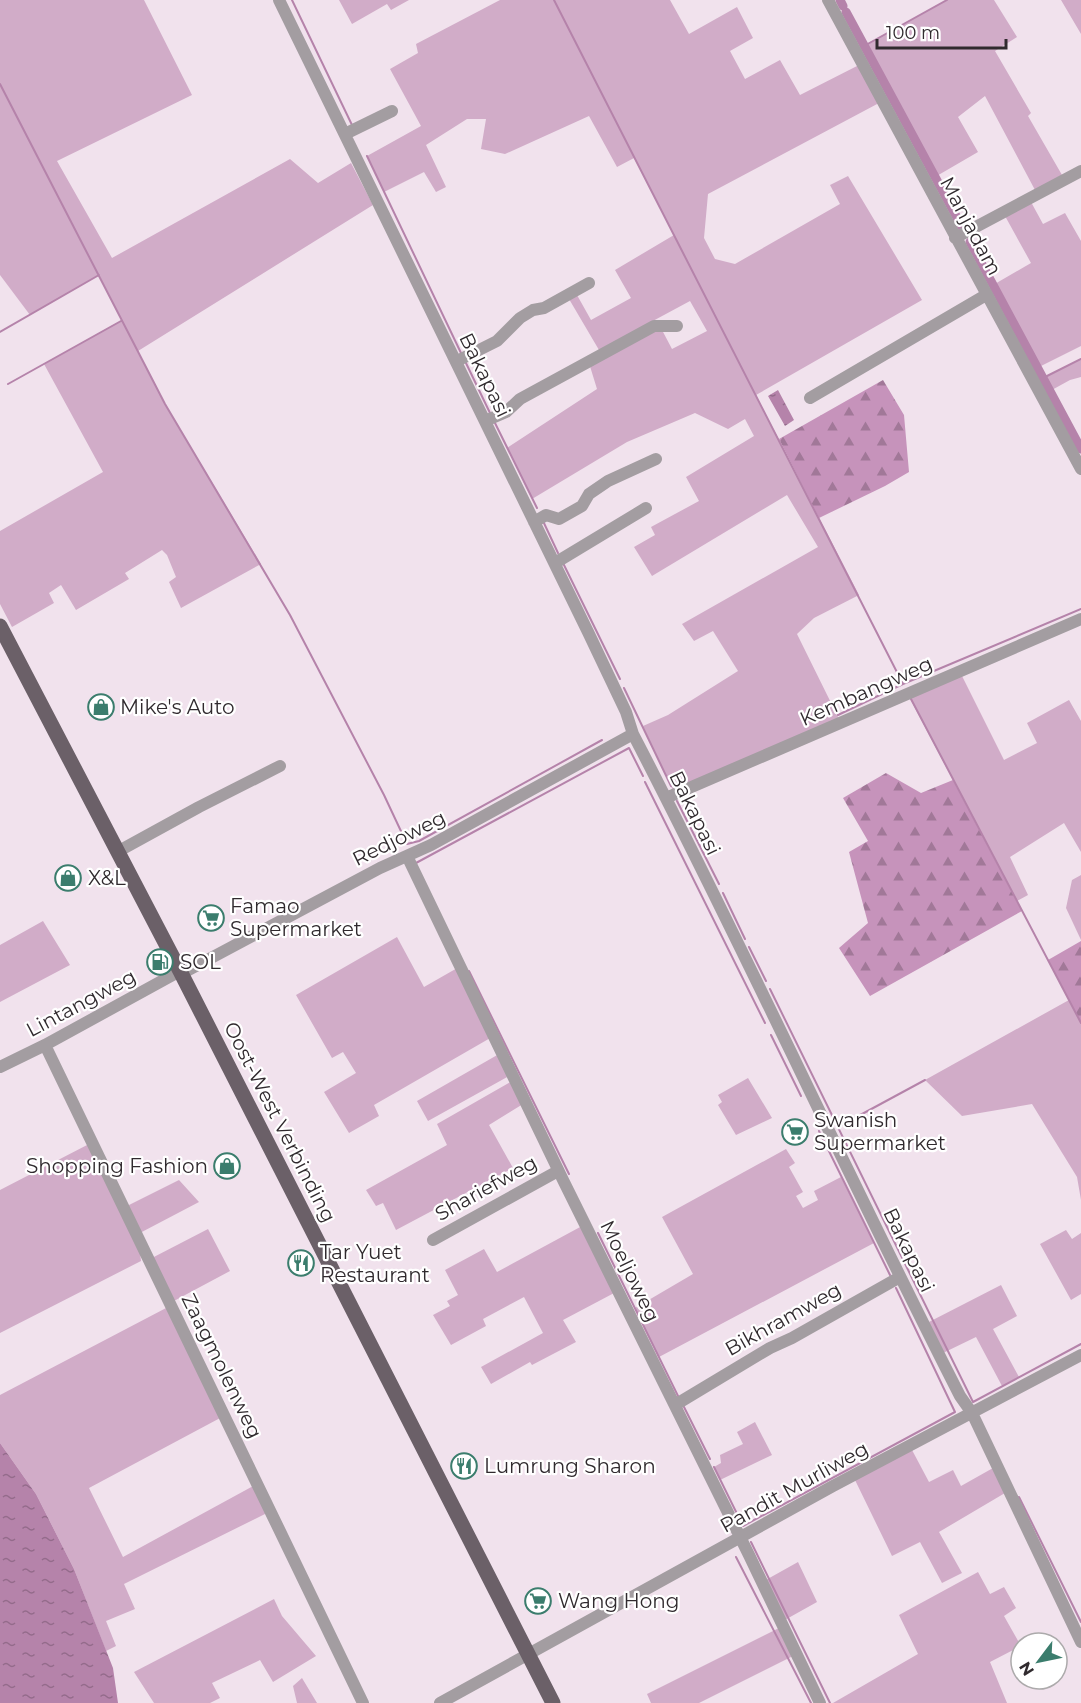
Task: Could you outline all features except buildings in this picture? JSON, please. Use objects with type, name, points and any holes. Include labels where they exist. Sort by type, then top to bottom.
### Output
[{"type":"main road","name":"Oost-West Verbinding","points":[[0,626],[553,1703]]},
{"type":"street","name":"Bakapasi","points":[[279,0],[555,563],[626,712],[633,734],[900,1277],[960,1396],[972,1413],[1081,1642]]},
{"type":"street","name":"Manjadam","points":[[828,0],[1081,469]]},
{"type":"street","points":[[345,134],[392,111]]},
{"type":"street","points":[[955,238],[1081,171]]},
{"type":"street","points":[[457,361],[497,341],[520,318],[533,310],[544,308],[589,283]]},
{"type":"street","points":[[810,398],[986,295]]},
{"type":"street","points":[[485,421],[506,412],[520,399],[654,326],[677,326]]},
{"type":"street","points":[[534,522],[546,515],[559,519],[582,506],[589,494],[608,481],[656,459]]},
{"type":"street","points":[[555,563],[646,508]]},
{"type":"street","name":"Kembangweg","points":[[666,798],[1081,619]]},
{"type":"street","name":"Redjoweg","points":[[180,973],[478,819],[633,734]]},
{"type":"street","points":[[117,852],[280,766]]},
{"type":"street","name":"Moeljoweg","points":[[406,856],[558,1171],[680,1402],[740,1539],[820,1703]]},
{"type":"street","name":"Lintangweg","points":[[0,1067],[180,973]]},
{"type":"street","name":"Zaagmolenweg","points":[[45,1045],[363,1703]]},
{"type":"street","name":"Shariefweg","points":[[433,1240],[558,1171]]},
{"type":"street","name":"Bikhramweg","points":[[680,1402],[770,1348],[900,1277]]},
{"type":"street","name":"Pandit Murliweg","points":[[527,1654],[833,1486],[1081,1356]]},
{"type":"street","points":[[440,1703],[527,1654]]},
{"type":"shaded area","points":[[0,0],[144,0],[192,95],[57,161],[112,258],[290,159],[318,183],[351,163],[373,205],[138,351],[165,404],[261,564],[181,608],[169,582],[176,577],[167,555],[162,550],[125,573],[129,579],[76,610],[61,585],[49,593],[54,603],[12,627],[0,604],[0,531],[103,472],[44,364],[122,320],[99,275],[30,315],[0,275]]},
{"type":"shaded area","points":[[339,0],[409,0],[391,10],[387,4],[352,24]]},
{"type":"shaded area","points":[[500,0],[670,0],[689,34],[737,7],[753,38],[730,51],[745,79],[780,60],[800,95],[859,65],[879,103],[708,194],[704,238],[715,259],[735,264],[840,204],[830,185],[848,176],[922,300],[756,395],[859,595],[814,618],[797,634],[840,721],[673,791],[643,726],[668,715],[738,671],[713,631],[694,641],[682,624],[818,547],[787,495],[652,576],[634,547],[655,535],[651,527],[699,501],[686,477],[754,436],[745,419],[728,429],[695,413],[627,442],[532,499],[507,448],[597,389],[589,363],[651,329],[662,330],[672,349],[707,331],[690,301],[599,350],[569,299],[577,295],[591,320],[631,298],[615,270],[674,235],[634,158],[617,167],[589,116],[505,154],[481,149],[486,119],[467,119],[426,145],[446,187],[436,192],[424,172],[384,192],[367,156],[421,126],[390,69],[418,53],[416,44]]},
{"type":"shaded area","points":[[947,0],[994,0],[1017,37],[995,51],[1031,113],[1028,116],[1062,175],[1035,190],[985,96],[958,117],[978,152],[935,177],[864,46]]},
{"type":"shaded area","points":[[1061,0],[1081,0],[1081,34]]},
{"type":"shaded area","points":[[1031,202],[1043,224],[1065,213],[1081,241],[1081,346],[1037,368],[993,285],[1031,263],[1005,216]]},
{"type":"shaded area","points":[[1081,359],[1081,377],[1050,391],[1043,378]]},
{"type":"shaded area","points":[[961,674],[1004,760],[1037,743],[1027,723],[1069,700],[1081,721],[1081,852],[1064,823],[1010,857],[1028,895],[1017,901],[909,697]]},
{"type":"shaded area","points":[[1081,875],[1081,940],[1066,908],[1072,880]]},
{"type":"shaded area","points":[[43,921],[70,965],[0,1002],[0,945]]},
{"type":"shaded area","points":[[397,937],[424,987],[459,967],[492,1037],[374,1105],[379,1116],[349,1133],[324,1092],[356,1073],[343,1052],[332,1058],[296,995]]},
{"type":"shaded area","points":[[1069,1000],[1081,1023],[1081,1200],[1077,1177],[1032,1104],[962,1116],[925,1080]]},
{"type":"shaded area","points":[[499,1054],[509,1076],[428,1121],[417,1101]]},
{"type":"shaded area","points":[[748,1078],[772,1118],[736,1135],[718,1105],[722,1102],[718,1095]]},
{"type":"shaded area","points":[[512,1081],[523,1104],[489,1125],[513,1168],[396,1230],[383,1203],[376,1206],[366,1190],[447,1145],[437,1124]]},
{"type":"shaded area","points":[[89,1144],[140,1252],[141,1261],[0,1333],[0,1190]]},
{"type":"shaded area","points":[[786,1149],[795,1163],[789,1167],[803,1192],[796,1196],[803,1208],[818,1200],[814,1191],[841,1177],[874,1243],[659,1357],[635,1308],[693,1274],[662,1217]]},
{"type":"shaded area","points":[[179,1180],[199,1202],[138,1234],[125,1207]]},
{"type":"shaded area","points":[[582,1226],[616,1292],[563,1320],[576,1342],[532,1365],[530,1362],[491,1384],[481,1367],[543,1333],[524,1297],[483,1319],[486,1326],[451,1345],[433,1315],[450,1306],[447,1301],[458,1295],[445,1270],[484,1249],[497,1272]]},
{"type":"shaded area","points":[[208,1229],[230,1271],[172,1302],[150,1259]]},
{"type":"shaded area","points":[[1066,1230],[1072,1239],[1081,1233],[1081,1294],[1071,1300],[1040,1244]]},
{"type":"shaded area","points":[[1001,1285],[1017,1316],[993,1329],[1019,1377],[1002,1386],[976,1337],[943,1353],[927,1323]]},
{"type":"shaded area","points":[[168,1307],[222,1417],[89,1488],[123,1557],[255,1485],[269,1512],[124,1584],[135,1609],[106,1621],[116,1646],[106,1651],[74,1569],[36,1494],[0,1443],[0,1395]]},
{"type":"shaded area","points":[[755,1422],[772,1455],[720,1480],[714,1467],[721,1463],[720,1455],[743,1444],[737,1432]]},
{"type":"shaded area","points":[[912,1450],[929,1482],[953,1470],[961,1486],[993,1468],[1005,1493],[939,1532],[962,1573],[942,1583],[920,1542],[892,1556],[855,1480]]},
{"type":"shaded area","points":[[798,1562],[817,1602],[783,1621],[764,1581]]},
{"type":"shaded area","points":[[978,1572],[990,1594],[1004,1587],[1016,1608],[1004,1616],[1012,1631],[1009,1631],[1009,1652],[990,1662],[1007,1703],[833,1703],[918,1654],[899,1615]]},
{"type":"shaded area","points":[[274,1599],[282,1616],[316,1656],[273,1682],[260,1660],[212,1683],[220,1698],[210,1703],[154,1703],[134,1672]]},
{"type":"shaded area","points":[[781,1627],[795,1655],[699,1703],[651,1703],[647,1694]]},
{"type":"shaded area","points":[[302,1678],[317,1703],[297,1703],[293,1686]]},
{"type":"green space","points":[[883,380],[904,415],[909,472],[819,518],[779,439]]},
{"type":"green space","points":[[886,773],[921,793],[953,780],[1022,911],[870,996],[839,948],[868,923],[849,852],[868,841],[843,798]]},
{"type":"green space","points":[[1081,941],[1081,1023],[1048,960]]},
{"type":"water","points":[[778,390],[794,420],[785,426],[768,396]]},
{"type":"water","points":[[0,1443],[36,1494],[74,1569],[113,1668],[118,1703],[0,1703]]},
{"type":"waterway","points":[[292,0],[352,125]]},
{"type":"waterway","points":[[554,0],[903,684]]},
{"type":"waterway","points":[[840,0],[843,6]]},
{"type":"waterway","points":[[864,46],[947,0]]},
{"type":"waterway","points":[[846,12],[962,227]]},
{"type":"waterway","points":[[0,84],[165,404],[290,615],[384,795],[407,844],[419,841],[602,740]]},
{"type":"waterway","points":[[367,156],[461,353]]},
{"type":"waterway","points":[[970,242],[1081,449]]},
{"type":"waterway","points":[[0,332],[99,275]]},
{"type":"waterway","points":[[8,384],[121,321]]},
{"type":"waterway","points":[[1043,378],[1081,359]]},
{"type":"waterway","points":[[465,361],[490,413]]},
{"type":"waterway","points":[[494,421],[537,508]]},
{"type":"waterway","points":[[543,521],[558,553]]},
{"type":"waterway","points":[[563,563],[620,679]]},
{"type":"waterway","points":[[838,715],[903,684],[1081,609]]},
{"type":"waterway","points":[[624,688],[671,786]]},
{"type":"waterway","points":[[911,699],[1081,1023]]},
{"type":"waterway","points":[[416,863],[629,748],[643,776]]},
{"type":"waterway","points":[[645,782],[765,1023]]},
{"type":"waterway","points":[[677,801],[719,884]]},
{"type":"waterway","points":[[723,893],[745,939]]},
{"type":"waterway","points":[[749,947],[766,981]]},
{"type":"waterway","points":[[469,971],[569,1174]]},
{"type":"waterway","points":[[770,989],[973,1402],[1081,1344]]},
{"type":"waterway","points":[[771,1035],[801,1096]]},
{"type":"waterway","points":[[838,1127],[925,1080]]},
{"type":"waterway","points":[[819,1131],[890,1275]]},
{"type":"waterway","points":[[598,1233],[679,1398]]},
{"type":"waterway","points":[[714,1467],[743,1526],[955,1412],[896,1288]]},
{"type":"waterway","points":[[683,1405],[710,1459]]},
{"type":"waterway","points":[[1019,1497],[1081,1622]]},
{"type":"waterway","points":[[751,1542],[830,1703]]},
{"type":"waterway","points":[[736,1557],[811,1703]]},
{"type":"place","name":"Mike's Auto","points":[[101,707]]},
{"type":"place","name":"X&L","points":[[68,878]]},
{"type":"place","name":"Famao Supermarket","points":[[211,918]]},
{"type":"place","name":"SOL","points":[[160,962]]},
{"type":"place","name":"Swanish Supermarket","points":[[795,1132]]},
{"type":"place","name":"Shopping Fashion","points":[[227,1166]]},
{"type":"place","name":"Tar Yuet Restaurant","points":[[301,1263]]},
{"type":"place","name":"Lumrung Sharon","points":[[464,1466]]},
{"type":"place","name":"Wang Hong","points":[[538,1601]]}]
